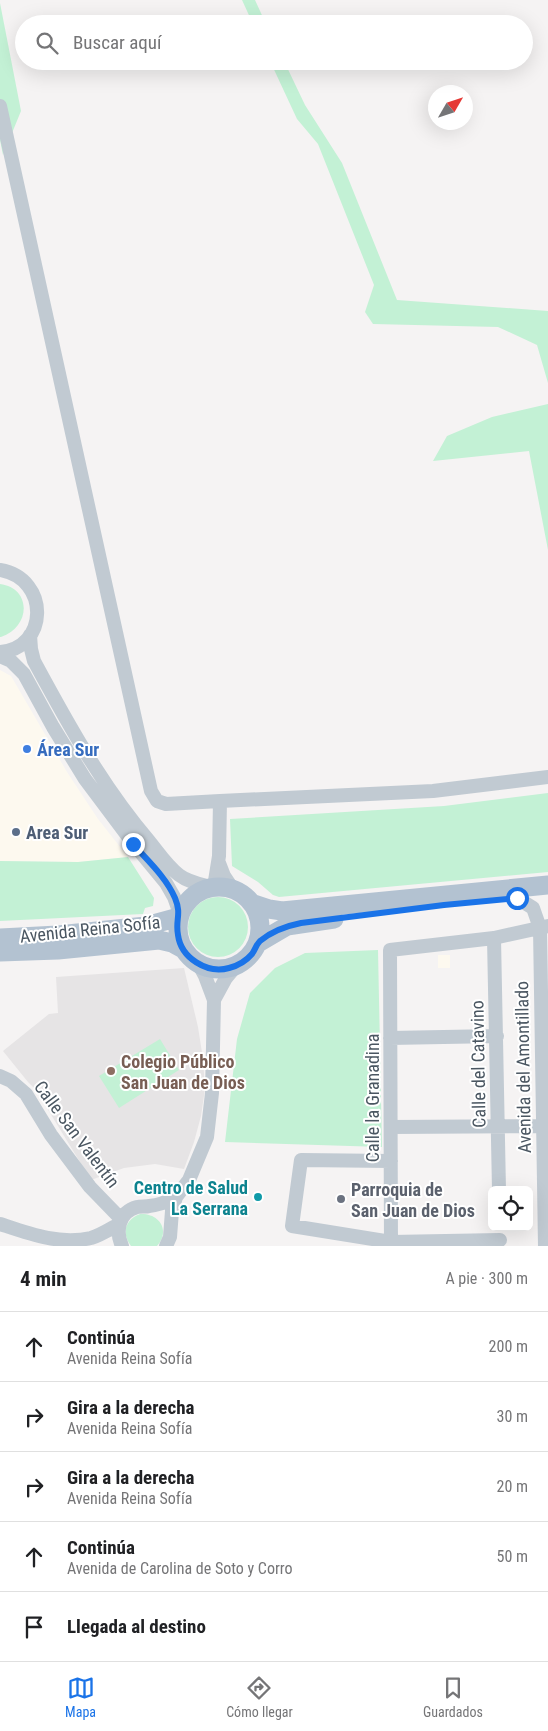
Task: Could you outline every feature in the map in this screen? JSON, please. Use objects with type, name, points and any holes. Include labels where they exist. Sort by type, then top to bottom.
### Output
[{"type":"main road","points":[[219,887],[244,895],[254,904],[282,911],[548,885]]},
{"type":"main road","name":"Avenida Reina Sofía","points":[[219,887],[204,889],[191,896],[182,907],[178,935],[183,949],[192,960],[216,970],[236,966]]},
{"type":"main road","points":[[258,943],[287,926],[301,923],[444,905],[548,895]]},
{"type":"main road","points":[[236,966],[252,954],[258,943],[261,930],[259,916],[254,904]]},
{"type":"main road","name":"Avenida Reina Sofía","points":[[0,938],[58,936],[146,926],[180,915]]},
{"type":"main road","name":"Avenida Reina Sofía","points":[[0,952],[58,950],[159,940],[172,943],[183,949]]},
{"type":"street","points":[[0,106],[151,791],[157,801],[166,804],[433,791],[548,777]]},
{"type":"street","points":[[0,654],[14,649],[23,643],[35,626],[38,614],[37,603],[27,583],[3,568]]},
{"type":"street","points":[[30,635],[34,661],[78,742],[121,806],[143,835],[179,875],[192,882],[219,887],[224,876],[219,863],[220,801]]},
{"type":"street","points":[[0,654],[11,660],[24,674],[56,733],[85,779],[133,844],[166,883],[174,897],[180,915]]},
{"type":"street","name":"Avenida del Amontillado","points":[[517,898],[533,908],[544,927],[543,1126],[546,1177],[545,1246]]},
{"type":"street","points":[[494,938],[544,927]]},
{"type":"street","name":"Calle la Granadina","points":[[391,1244],[390,950],[494,938]]},
{"type":"street","name":"Calle del Catavino","points":[[494,938],[499,1186]]},
{"type":"street","points":[[166,1246],[170,1237],[169,1226],[176,1197],[189,1180],[207,1137],[212,1093],[214,1000],[198,963]]},
{"type":"street","points":[[214,1000],[226,978],[236,966]]},
{"type":"street","points":[[390,1038],[496,1036]]},
{"type":"street","name":"Calle San Valentín","points":[[0,1076],[11,1081],[26,1094],[51,1134],[85,1181],[120,1222]]},
{"type":"street","points":[[391,1127],[543,1126]]},
{"type":"street","points":[[392,1160],[301,1160],[292,1226],[391,1244],[476,1244],[500,1238]]},
{"type":"street","points":[[92,1237],[120,1222],[133,1209],[165,1203],[176,1197]]},
{"type":"street","points":[[148,1206],[158,1210],[165,1217],[169,1226]]},
{"type":"street","points":[[120,1222],[117,1237],[121,1246]]},
{"type":"street","points":[[0,1224],[41,1238],[62,1240],[92,1237],[110,1240],[121,1246]]},
{"type":"shaded area","name":"Área Sur","points":[[0,670],[11,676],[67,772],[98,819],[128,857],[78,862],[0,861]]},
{"type":"shaded area","points":[[438,955],[450,955],[450,968],[438,968]]},
{"type":"shaded area","name":"Colegio Público San Juan de Dios","points":[[184,968],[198,1027],[205,1089],[201,1116],[184,1169],[155,1164],[124,1168],[91,1180],[36,1090],[3,1051],[49,1014],[58,1013],[56,977]]},
{"type":"green space","points":[[242,0],[255,0],[262,15],[249,15]]},
{"type":"green space","points":[[0,3],[21,111],[3,155],[0,140]]},
{"type":"green space","points":[[274,70],[288,70],[305,105],[342,163],[397,300],[548,311],[548,383],[537,345],[498,327],[373,324],[365,312],[374,285],[318,144],[297,119]]},
{"type":"green space","points":[[548,404],[548,550],[529,451],[433,461],[447,436],[492,417]]},
{"type":"green space","points":[[0,584],[10,587],[18,593],[24,608],[18,625],[11,632],[1,637],[0,637]]},
{"type":"green space","points":[[548,793],[548,872],[279,897],[273,895],[258,882],[232,866],[230,819],[444,806]]},
{"type":"green space","points":[[128,857],[154,898],[153,906],[145,908],[143,914],[0,921],[0,861],[78,862]]},
{"type":"green space","points":[[212,897],[224,897],[235,902],[243,910],[248,921],[246,939],[235,952],[224,957],[212,957],[201,952],[193,944],[188,933],[188,921],[193,910],[201,902]]},
{"type":"green space","points":[[378,950],[382,1147],[225,1142],[237,1039],[250,993],[275,968],[305,953]]},
{"type":"green space","points":[[160,1039],[179,1070],[119,1108],[99,1076]]},
{"type":"green space","points":[[140,1214],[153,1216],[161,1224],[163,1234],[157,1246],[131,1246],[128,1241],[125,1232],[126,1227],[131,1220]]},
{"type":"place","name":"Área Sur","points":[[27,749]]},
{"type":"place","name":"Area Sur","points":[[16,832]]},
{"type":"place","name":"Colegio Público San Juan de Dios","points":[[111,1071]]},
{"type":"place","name":"Centro de Salud La Serrana","points":[[258,1197]]},
{"type":"place","name":"Parroquia de San Juan de Dios","points":[[341,1199]]},
{"type":"route","points":[[133,844],[166,883],[174,897],[180,914],[178,935],[183,949],[192,960],[216,970],[230,968],[242,963],[252,954],[258,943],[287,926],[444,905],[517,898]]}]
